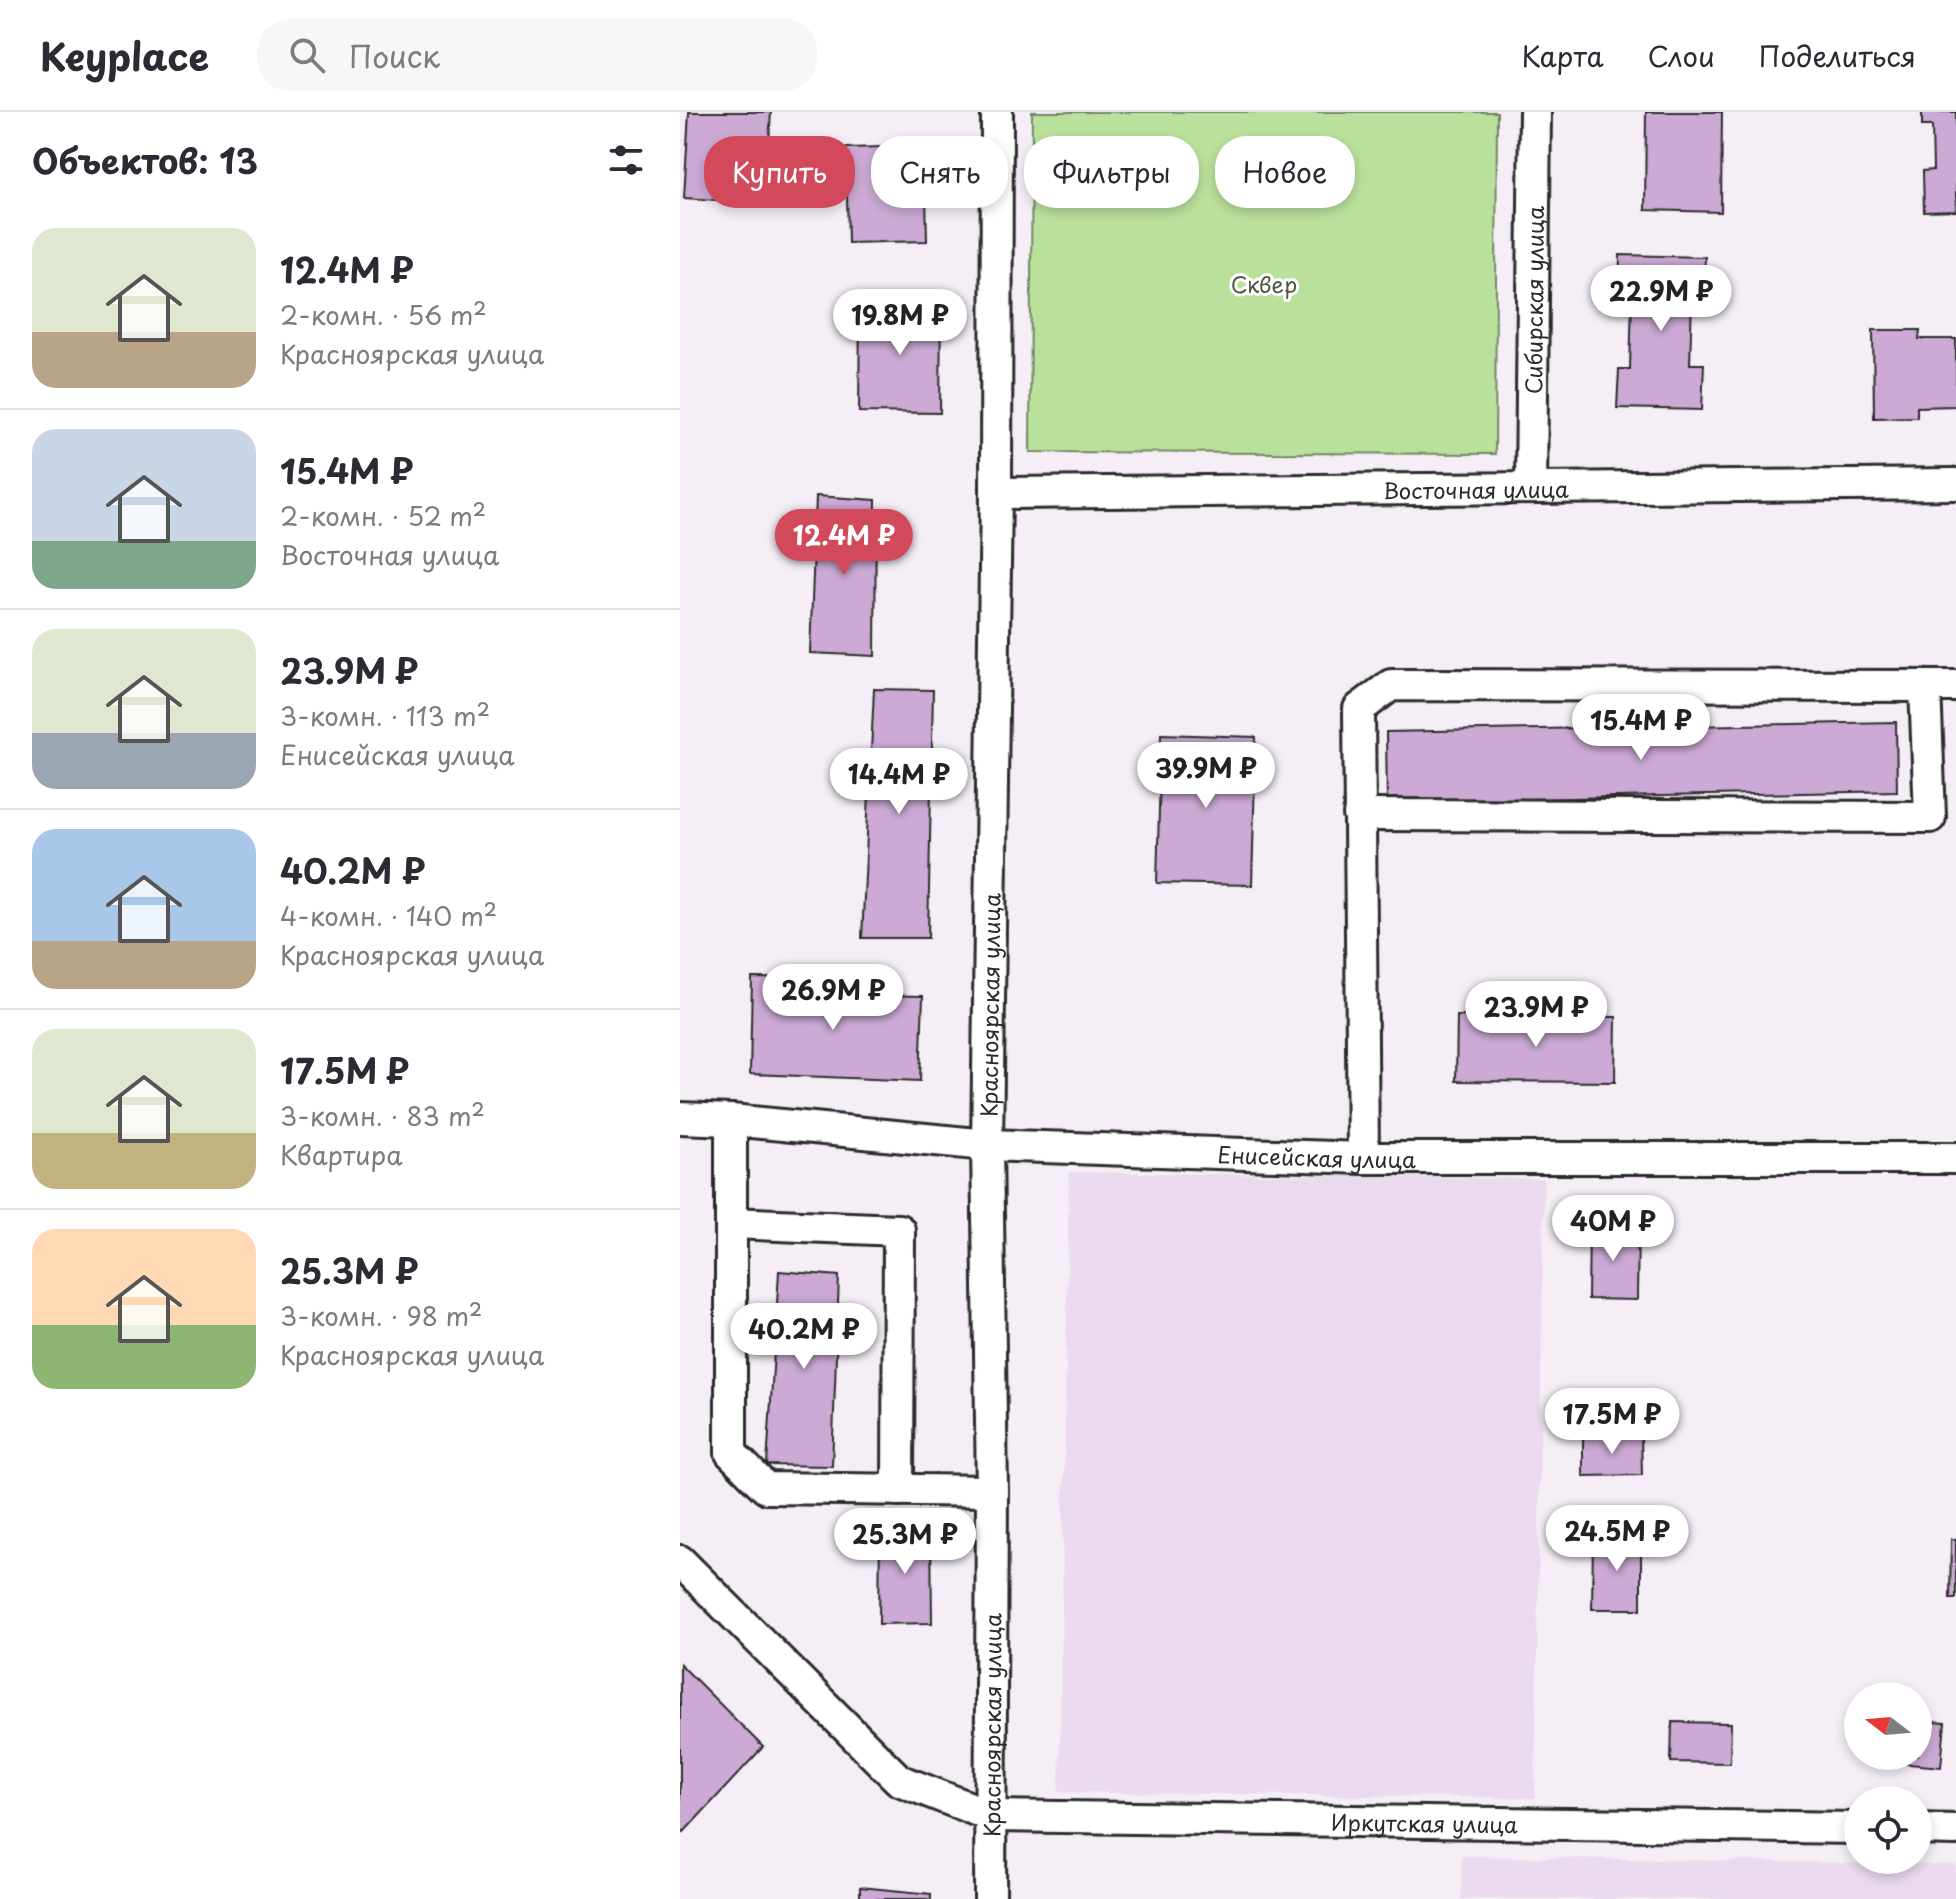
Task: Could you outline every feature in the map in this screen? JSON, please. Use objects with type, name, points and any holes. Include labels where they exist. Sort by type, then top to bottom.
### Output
[{"type":"street","name":"Красноярская улица","points":[[990,1899],[992,1491],[987,1145],[996,493],[997,112]]},
{"type":"street","name":"Сибирская улица","points":[[1531,488],[1535,112]]},
{"type":"street","name":"Восточная улица","points":[[996,493],[1956,484]]},
{"type":"street","points":[[1363,1158],[1359,709],[1391,685],[1956,686]]},
{"type":"street","points":[[1359,815],[1930,817],[1925,686]]},
{"type":"street","name":"Енисейская улица","points":[[680,1118],[731,1120],[987,1145],[1363,1158],[1956,1158]]},
{"type":"street","points":[[731,1120],[731,1453],[766,1488],[992,1491]]},
{"type":"street","points":[[731,1223],[899,1230],[898,1490]]},
{"type":"street","points":[[680,1561],[899,1780],[991,1816]]},
{"type":"street","name":"Иркутская улица","points":[[991,1816],[1844,1828]]},
{"type":"street","points":[[1932,1829],[1956,1830]]},
{"type":"shaded area","points":[[1069,1172],[1544,1179],[1535,1798],[1059,1792]]},
{"type":"shaded area","points":[[1462,1856],[1844,1863],[1844,1874],[1932,1874],[1932,1865],[1956,1865],[1956,1899],[1461,1899]]},
{"type":"green space","name":"Сквер","points":[[1032,112],[1497,112],[1495,454],[1030,452],[1031,208],[1199,208],[1199,136],[1032,136]]},
{"type":"building","points":[[689,112],[771,112],[769,136],[704,136],[704,199],[684,198]]},
{"type":"building","points":[[1646,112],[1722,112],[1721,212],[1645,210]]},
{"type":"building","points":[[1922,112],[1956,112],[1956,211],[1924,212],[1923,171],[1933,170],[1932,126],[1922,126]]},
{"type":"building","points":[[871,147],[871,208],[926,208],[927,241],[848,243],[847,208],[855,208],[855,148]]},
{"type":"building","points":[[1620,255],[1705,257],[1703,297],[1692,297],[1690,364],[1704,364],[1702,410],[1617,408],[1619,369],[1630,369],[1632,299],[1619,299]]},
{"type":"building","points":[[860,301],[941,302],[940,413],[859,412]]},
{"type":"building","points":[[1873,330],[1920,330],[1919,339],[1956,339],[1956,406],[1917,407],[1917,417],[1874,418]]},
{"type":"building","points":[[816,496],[876,500],[875,656],[810,653]]},
{"type":"building","points":[[874,689],[933,690],[928,938],[862,938]]},
{"type":"building","points":[[1896,722],[1897,791],[1387,802],[1386,732]]},
{"type":"building","points":[[1161,734],[1256,737],[1252,885],[1157,883]]},
{"type":"building","points":[[752,978],[824,979],[823,994],[923,996],[920,1081],[750,1074]]},
{"type":"building","points":[[1457,1016],[1616,1017],[1615,1082],[1456,1081]]},
{"type":"building","points":[[1589,1226],[1638,1227],[1637,1300],[1588,1299]]},
{"type":"building","points":[[779,1271],[839,1276],[832,1466],[767,1465]]},
{"type":"building","points":[[1641,1435],[1642,1475],[1583,1476],[1583,1437]]},
{"type":"building","points":[[880,1527],[931,1528],[932,1623],[879,1624]]},
{"type":"building","points":[[1593,1537],[1641,1537],[1641,1609],[1592,1609]]},
{"type":"building","points":[[1951,1539],[1956,1539],[1956,1598],[1950,1598]]},
{"type":"building","points":[[680,1664],[763,1747],[684,1832],[680,1828]]},
{"type":"building","points":[[1672,1722],[1731,1723],[1730,1763],[1671,1762]]},
{"type":"building","points":[[1932,1722],[1945,1723],[1941,1767],[1932,1766]]},
{"type":"building","points":[[860,1887],[931,1894],[931,1899],[860,1899]]}]
